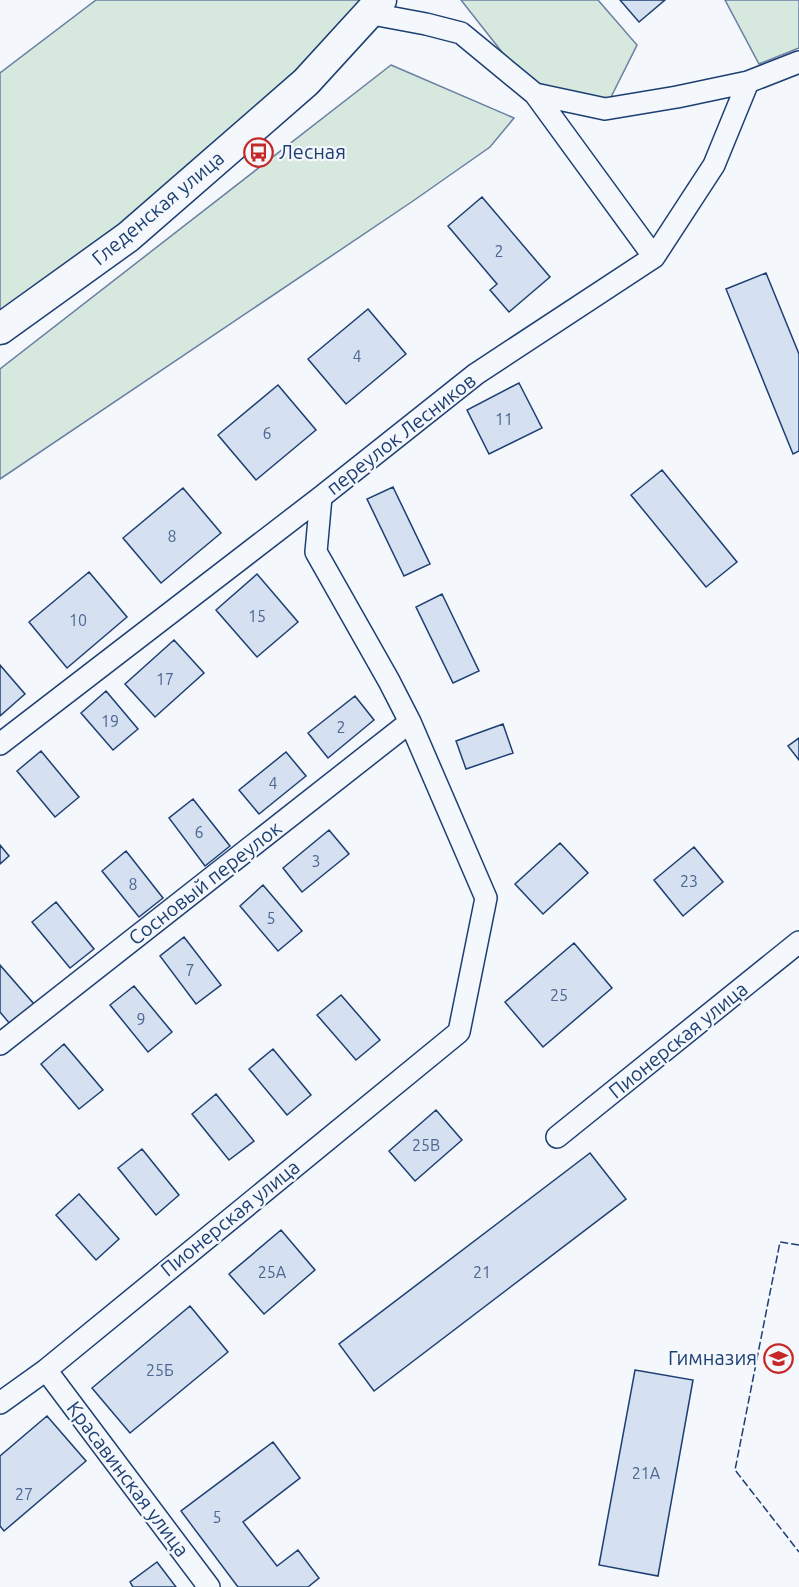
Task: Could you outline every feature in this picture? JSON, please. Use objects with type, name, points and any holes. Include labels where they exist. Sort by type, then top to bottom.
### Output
[{"type":"main road","name":"Гледенская улица","points":[[0,329],[136,230],[306,82],[374,6]]},
{"type":"street","points":[[374,6],[461,33],[535,94],[654,257]]},
{"type":"street","points":[[535,94],[606,109],[677,98],[748,82],[799,62]]},
{"type":"street","name":"переулок Лесников","points":[[0,744],[321,497],[476,374],[654,257],[714,165],[748,82]]},
{"type":"street","points":[[321,497],[316,552],[410,722]]},
{"type":"street","name":"Пионерская улица","points":[[0,1403],[46,1370],[459,1032],[486,898],[410,722]]},
{"type":"street","name":"Сосновый переулок","points":[[0,1044],[410,722]]},
{"type":"street","name":"Пионерская улица","points":[[557,1137],[799,942]]},
{"type":"street","name":"Красавинская улица","points":[[46,1370],[209,1587]]},
{"type":"shaded area","points":[[96,0],[381,0],[0,329],[0,73]]},
{"type":"shaded area","points":[[461,0],[598,0],[637,45],[605,109],[535,94]]},
{"type":"shaded area","points":[[725,0],[799,0],[799,48],[759,64]]},
{"type":"shaded area","points":[[391,65],[514,118],[490,147],[0,479],[0,369]]},
{"type":"building","points":[[620,0],[665,0],[639,22]]},
{"type":"building","points":[[482,197],[550,277],[509,312],[490,290],[497,284],[448,226]]},
{"type":"building","points":[[766,273],[799,354],[799,451],[793,454],[726,289]]},
{"type":"building","points":[[368,309],[406,354],[346,404],[308,359]]},
{"type":"building","points":[[519,383],[542,428],[489,454],[467,410]]},
{"type":"building","points":[[278,385],[316,430],[256,480],[218,435]]},
{"type":"building","points":[[662,470],[737,562],[706,587],[631,495]]},
{"type":"building","points":[[393,487],[430,564],[404,576],[367,499]]},
{"type":"building","points":[[183,488],[221,533],[161,583],[123,538]]},
{"type":"building","points":[[89,572],[127,617],[67,668],[29,622]]},
{"type":"building","points":[[257,574],[298,622],[257,657],[216,610]]},
{"type":"building","points":[[442,594],[479,671],[453,683],[416,607]]},
{"type":"building","points":[[174,640],[204,673],[155,717],[125,684]]},
{"type":"building","points":[[0,665],[25,694],[0,716]]},
{"type":"building","points":[[106,691],[138,729],[113,750],[81,713]]},
{"type":"building","points":[[355,696],[374,720],[328,758],[308,733]]},
{"type":"building","points":[[503,724],[513,753],[466,769],[456,741]]},
{"type":"building","points":[[799,738],[799,760],[788,746]]},
{"type":"building","points":[[41,751],[79,797],[55,817],[17,771]]},
{"type":"building","points":[[286,752],[306,776],[259,814],[239,790]]},
{"type":"building","points":[[193,799],[230,846],[205,866],[169,818]]},
{"type":"building","points":[[329,830],[349,854],[302,892],[283,868]]},
{"type":"building","points":[[560,843],[588,873],[543,914],[515,884]]},
{"type":"building","points":[[0,845],[9,856],[0,864]]},
{"type":"building","points":[[694,847],[723,882],[683,916],[654,880]]},
{"type":"building","points":[[126,851],[163,898],[139,917],[102,871]]},
{"type":"building","points":[[263,885],[302,931],[278,951],[240,906]]},
{"type":"building","points":[[56,902],[94,949],[70,968],[32,922]]},
{"type":"building","points":[[184,937],[221,985],[196,1004],[160,956]]},
{"type":"building","points":[[574,943],[612,988],[543,1047],[505,1002]]},
{"type":"building","points":[[0,965],[34,1004],[10,1024],[0,1012]]},
{"type":"building","points":[[134,986],[172,1032],[148,1052],[110,1005]]},
{"type":"building","points":[[341,995],[380,1040],[356,1060],[317,1015]]},
{"type":"building","points":[[64,1044],[103,1090],[79,1109],[41,1064]]},
{"type":"building","points":[[273,1049],[311,1095],[287,1115],[249,1069]]},
{"type":"building","points":[[216,1094],[254,1141],[229,1160],[192,1114]]},
{"type":"building","points":[[436,1110],[462,1140],[415,1181],[389,1151]]},
{"type":"building","points":[[142,1149],[179,1195],[156,1215],[118,1168]]},
{"type":"building","points":[[590,1153],[626,1199],[374,1391],[339,1344]]},
{"type":"building","points":[[79,1194],[119,1239],[96,1260],[56,1215]]},
{"type":"building","points":[[281,1230],[315,1270],[264,1314],[229,1274]]},
{"type":"building","points":[[190,1306],[228,1352],[130,1433],[92,1388]]},
{"type":"building","points":[[635,1370],[693,1380],[658,1576],[599,1565]]},
{"type":"building","points":[[47,1416],[86,1461],[4,1531],[0,1526],[0,1456]]},
{"type":"building","points":[[273,1442],[300,1478],[243,1522],[277,1566],[298,1550],[319,1578],[308,1587],[238,1587],[181,1511]]},
{"type":"building","points":[[157,1562],[176,1587],[133,1587],[130,1582]]},
{"type":"fence","points":[[799,1245],[780,1242],[735,1470],[799,1552]]},
{"type":"place","name":"Лесная","points":[[258,152]]},
{"type":"place","name":"Гимназия","points":[[778,1358]]}]
